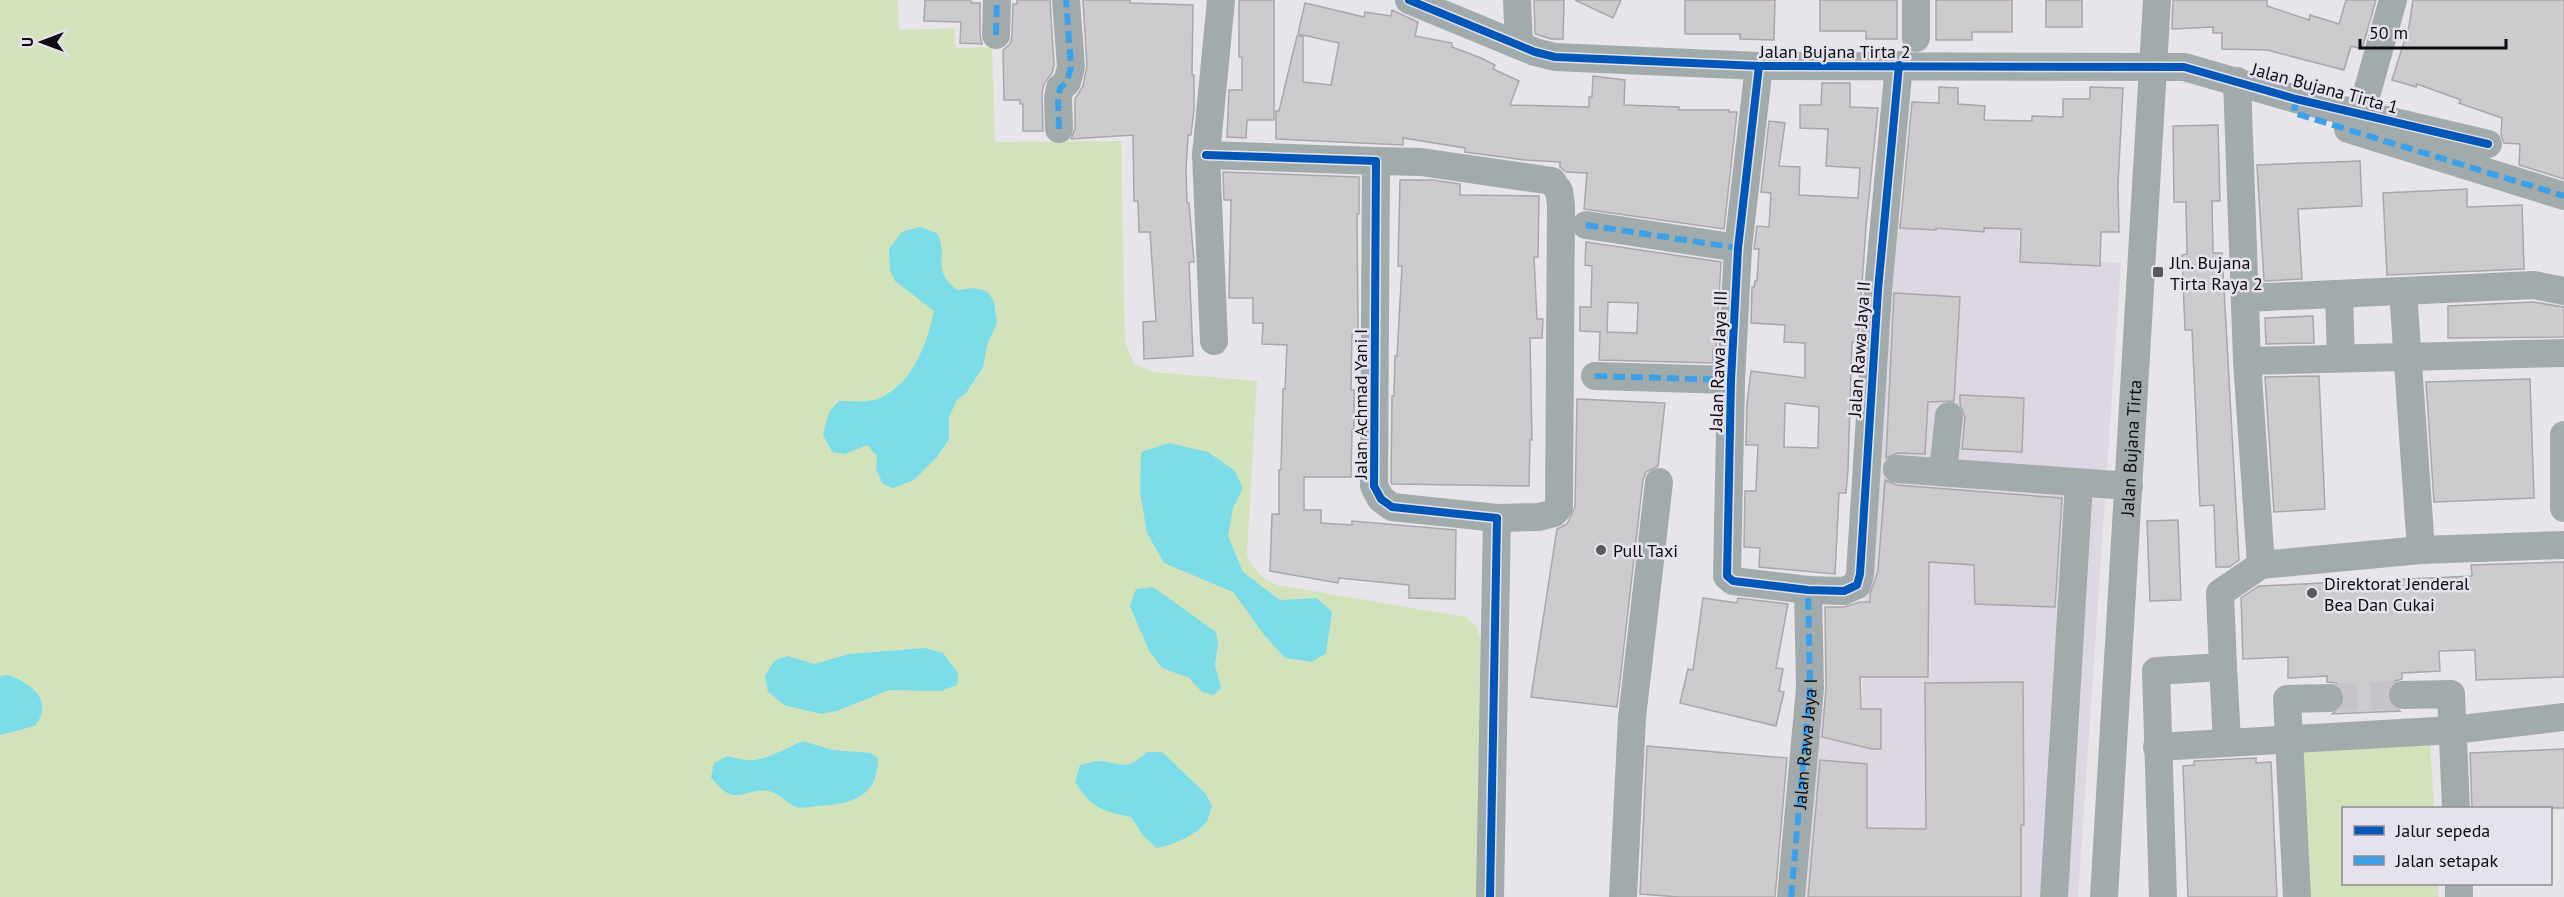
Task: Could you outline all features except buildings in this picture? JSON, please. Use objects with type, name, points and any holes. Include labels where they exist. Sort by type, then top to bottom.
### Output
[{"type":"street","points":[[996,35],[997,0]]},
{"type":"street","points":[[1059,129],[1058,97],[1060,88],[1067,82],[1071,67],[1066,0]]},
{"type":"street","points":[[1214,340],[1206,155],[1221,0]]},
{"type":"street","name":"Jalan Bujana Tirta 2","points":[[1410,0],[1555,57],[1759,66],[2154,66]]},
{"type":"street","points":[[1517,0],[1519,44]]},
{"type":"street","points":[[1916,0],[1916,38]]},
{"type":"street","name":"Jalan Bujana Tirta","points":[[2104,897],[2157,0]]},
{"type":"street","name":"Jalan Bujana Tirta 1","points":[[2361,114],[2393,0]]},
{"type":"street","name":"Jalan Rawa Jaya II","points":[[1808,590],[1844,591],[1857,585],[1860,574],[1878,290],[1899,65]]},
{"type":"street","name":"Jalan Rawa Jaya III","points":[[1759,66],[1738,248],[1731,380],[1727,576],[1733,581],[1808,590]]},
{"type":"street","name":"Jalan Bujana Tirta 1","points":[[2154,66],[2194,69],[2296,99],[2488,144]]},
{"type":"street","points":[[2237,81],[2247,360],[2261,565]]},
{"type":"street","points":[[2296,99],[2295,113],[2564,196]]},
{"type":"street","name":"Jalan Achmad Yani I","points":[[1206,155],[1411,161],[1552,181],[1559,191],[1561,205],[1559,507],[1554,513],[1539,517],[1497,518],[1392,507],[1381,499],[1374,486],[1376,161]]},
{"type":"street","points":[[1586,225],[1738,248]]},
{"type":"street","points":[[2245,298],[2534,285],[2564,291]]},
{"type":"street","points":[[2403,291],[2421,550]]},
{"type":"street","points":[[2339,294],[2341,358]]},
{"type":"street","points":[[2247,360],[2564,353]]},
{"type":"street","name":"Jalan Rawa Jaya III","points":[[1595,376],[1731,380]]},
{"type":"street","points":[[1943,472],[1948,416]]},
{"type":"street","points":[[2564,435],[2564,508]]},
{"type":"street","points":[[1897,469],[2129,486]]},
{"type":"street","points":[[1623,897],[1632,718],[1659,482]]},
{"type":"street","points":[[2054,897],[2079,483]]},
{"type":"street","points":[[1490,897],[1497,518]]},
{"type":"street","points":[[2227,741],[2220,593],[2261,565],[2421,550],[2564,545]]},
{"type":"street","name":"Jalan Rawa Jaya I","points":[[1791,897],[1810,688],[1808,590]]},
{"type":"street","points":[[2163,897],[2156,671],[2223,667]]},
{"type":"street","points":[[2403,695],[2451,694],[2456,807]]},
{"type":"street","points":[[2297,897],[2287,699],[2329,698]]},
{"type":"street","points":[[2157,747],[2227,741],[2453,730],[2564,717]]},
{"type":"shaded area","points":[[1891,222],[2019,228],[2018,258],[2121,263],[2078,897],[1797,897],[1815,708],[1862,711],[1865,595]]},
{"type":"green space","points":[[0,0],[898,0],[899,30],[955,28],[956,48],[992,47],[995,142],[1121,141],[1125,341],[1134,364],[1154,372],[1257,381],[1247,555],[1256,570],[1267,580],[1278,585],[1466,617],[1476,626],[1484,647],[1480,897],[0,897]]},
{"type":"green space","points":[[2430,740],[2434,807],[2342,807],[2342,885],[2438,885],[2439,897],[2305,897],[2297,748]]},
{"type":"water","points":[[920,227],[937,233],[942,249],[944,275],[957,290],[973,288],[987,291],[994,301],[997,323],[987,345],[983,367],[966,393],[957,400],[949,417],[949,439],[937,457],[914,480],[893,488],[883,484],[876,469],[877,456],[867,445],[845,454],[832,452],[823,435],[829,412],[839,401],[868,401],[889,393],[909,374],[922,350],[934,311],[895,281],[890,270],[889,249],[902,232]]},
{"type":"water","points":[[1169,443],[1208,452],[1234,470],[1243,488],[1233,508],[1228,536],[1243,572],[1280,600],[1317,598],[1332,612],[1326,653],[1312,662],[1285,658],[1265,636],[1233,592],[1164,563],[1147,533],[1140,492],[1141,452]]},
{"type":"water","points":[[1153,587],[1216,632],[1218,644],[1215,665],[1221,688],[1214,695],[1202,692],[1189,678],[1162,668],[1149,651],[1130,606],[1136,589]]},
{"type":"water","points":[[925,648],[943,653],[958,673],[957,685],[941,691],[889,690],[837,711],[821,714],[784,705],[768,692],[765,676],[774,661],[787,656],[815,664],[848,654]]},
{"type":"water","points":[[8,675],[20,680],[37,693],[42,712],[35,726],[0,735],[0,676]]},
{"type":"water","points":[[803,741],[832,750],[871,753],[878,758],[874,781],[861,796],[853,800],[798,808],[778,795],[763,790],[741,795],[727,793],[711,777],[714,763],[728,756],[749,760],[758,759]]},
{"type":"water","points":[[1147,752],[1162,752],[1206,794],[1212,807],[1207,821],[1197,831],[1177,842],[1157,848],[1144,837],[1131,817],[1098,807],[1086,798],[1075,782],[1080,765],[1099,761],[1124,765],[1134,762]]},
{"type":"tunnel","points":[[2329,698],[2403,695]]},
{"type":"marked path","points":[[996,35],[997,0]]},
{"type":"marked path","points":[[1059,129],[1058,97],[1060,88],[1067,82],[1071,67],[1066,0]]},
{"type":"marked path","points":[[2296,99],[2294,113],[2564,196]]},
{"type":"marked path","points":[[1586,225],[1738,248]]},
{"type":"marked path","points":[[1595,376],[1731,380]]},
{"type":"marked path","points":[[1791,897],[1810,688],[1808,590]]},
{"type":"cycle path","points":[[1409,0],[1535,52],[1555,57],[1759,66],[2184,67],[2296,99],[2488,144]]},
{"type":"cycle path","points":[[1759,66],[1738,248],[1731,380],[1727,576],[1733,581],[1808,590],[1844,591],[1857,585],[1860,574],[1878,290],[1899,65]]},
{"type":"cycle path","points":[[1206,155],[1376,161],[1374,486],[1381,499],[1392,507],[1497,518],[1490,897]]},
{"type":"place","name":"Jln. Bujana Tirta Raya 2","points":[[2158,272]]},
{"type":"place","name":"Pull Taxi","points":[[1601,550]]},
{"type":"place","name":"Direktorat Jenderal Bea Dan Cukai","points":[[2312,593]]}]
